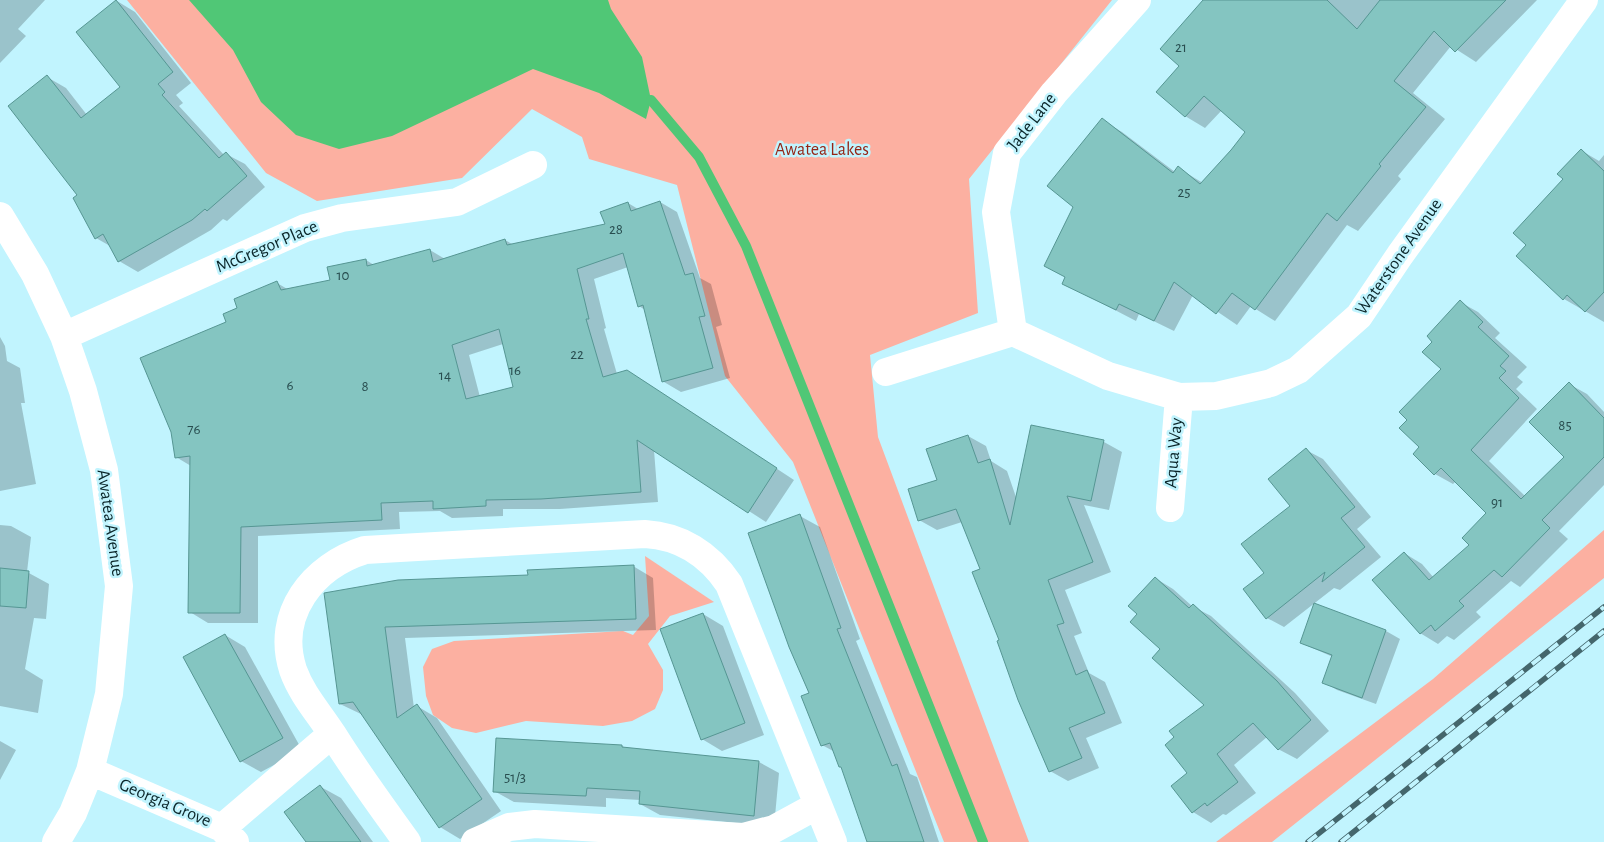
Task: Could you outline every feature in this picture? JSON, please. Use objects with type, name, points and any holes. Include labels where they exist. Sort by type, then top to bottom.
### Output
[{"type":"street","name":"Jade Lane","points":[[1012,332],[996,212],[1007,152],[1054,93],[1137,0]]},
{"type":"street","name":"Waterstone Avenue","points":[[1012,332],[1108,376],[1179,397],[1216,396],[1271,383],[1298,370],[1359,316],[1400,255],[1584,0]]},
{"type":"street","name":"McGregor Place","points":[[64,336],[305,228],[342,218],[457,202],[534,164]]},
{"type":"street","name":"Awatea Avenue","points":[[0,216],[36,274],[64,336],[83,391],[104,470],[118,586],[109,694],[90,771],[73,813],[56,842]]},
{"type":"street","points":[[886,372],[1012,332]]},
{"type":"street","name":"Aqua Way","points":[[1170,508],[1179,397]]},
{"type":"street","points":[[407,842],[310,704],[297,680],[290,655],[289,642],[293,617],[303,593],[330,565],[353,554],[378,549],[655,535],[675,540],[697,551],[717,567],[729,584],[833,842]]},
{"type":"street","points":[[229,835],[332,734]]},
{"type":"street","name":"Georgia Grove","points":[[90,771],[229,835]]},
{"type":"street","points":[[475,842],[509,827],[535,824],[743,837],[774,829],[818,805]]},
{"type":"green space","name":"Awatea Lakes","points":[[127,0],[1112,0],[969,179],[978,313],[870,355],[878,437],[1029,842],[944,842],[793,462],[725,376],[677,185],[589,159],[582,137],[532,109],[462,178],[317,201],[266,173]]},
{"type":"green space","points":[[1604,530],[1604,578],[1272,842],[1216,842],[1433,679]]},
{"type":"green space","points":[[645,556],[714,602],[670,616],[648,644],[663,670],[663,690],[655,709],[632,721],[603,726],[526,721],[476,733],[452,728],[433,715],[426,696],[423,667],[432,649],[454,641],[623,631],[633,635],[649,616]]},
{"type":"shaded area","points":[[189,0],[608,0],[611,9],[642,57],[651,100],[646,119],[599,93],[533,69],[392,136],[339,149],[296,135],[261,102],[233,50]]},
{"type":"building","points":[[116,0],[173,72],[158,84],[165,92],[162,95],[219,158],[226,152],[247,176],[207,211],[205,209],[192,220],[118,262],[103,234],[95,239],[73,198],[77,195],[8,106],[47,75],[81,118],[120,87],[76,32]]},
{"type":"building","points":[[1203,0],[1327,0],[1357,29],[1380,0],[1506,0],[1455,52],[1434,31],[1394,81],[1426,107],[1379,164],[1381,166],[1337,221],[1327,213],[1255,310],[1232,293],[1216,314],[1174,282],[1154,321],[1119,304],[1116,310],[1062,284],[1065,277],[1044,266],[1073,207],[1047,186],[1102,118],[1173,173],[1178,166],[1200,184],[1231,150],[1245,132],[1204,96],[1185,117],[1156,92],[1179,66],[1160,49]]},
{"type":"building","points":[[1581,149],[1604,171],[1604,292],[1585,312],[1567,295],[1563,300],[1516,256],[1526,245],[1513,233],[1563,179],[1557,174]]},
{"type":"building","points":[[660,201],[685,275],[693,273],[705,316],[699,317],[713,368],[662,382],[643,305],[638,307],[623,253],[577,269],[589,319],[586,319],[603,377],[627,370],[777,468],[748,513],[637,440],[641,492],[541,499],[486,500],[486,506],[433,509],[433,501],[381,503],[382,520],[241,527],[240,613],[188,613],[190,456],[175,458],[171,432],[140,358],[226,322],[223,314],[237,308],[234,299],[277,281],[281,290],[330,280],[327,267],[366,259],[367,266],[430,249],[433,262],[505,239],[507,245],[605,224],[600,212],[628,202],[631,211]],"holes":[[[499,329],[513,387],[466,399],[452,345]]]},
{"type":"building","points":[[1460,300],[1483,322],[1478,327],[1509,356],[1500,366],[1506,371],[1499,378],[1519,398],[1471,450],[1521,499],[1564,457],[1529,422],[1569,382],[1604,418],[1604,457],[1542,520],[1550,528],[1502,577],[1494,570],[1459,601],[1464,606],[1435,631],[1431,625],[1420,634],[1372,580],[1404,552],[1429,580],[1469,545],[1462,538],[1486,513],[1441,468],[1434,475],[1413,454],[1419,447],[1399,428],[1407,420],[1399,412],[1441,369],[1422,352],[1432,342],[1427,336]]},
{"type":"building","points":[[1031,425],[1104,440],[1091,501],[1067,496],[1093,562],[1048,580],[1064,623],[1057,625],[1076,675],[1087,670],[1105,713],[1069,728],[1082,758],[1049,772],[1018,700],[997,641],[999,640],[972,572],[980,569],[956,509],[918,521],[908,489],[937,480],[926,449],[968,435],[978,463],[990,459],[1010,525]]},
{"type":"building","points":[[1306,448],[1355,507],[1341,518],[1365,547],[1322,582],[1325,572],[1266,619],[1243,589],[1264,573],[1241,544],[1290,506],[1268,479]]},
{"type":"building","points":[[800,514],[841,628],[837,629],[892,766],[897,764],[924,842],[867,842],[841,767],[839,767],[830,743],[821,746],[801,696],[809,693],[789,647],[748,533]]},
{"type":"building","points":[[634,565],[636,619],[385,627],[397,718],[417,704],[482,799],[439,828],[353,702],[339,704],[324,593],[398,580],[528,575],[527,570]]},
{"type":"building","points":[[0,568],[29,571],[26,608],[0,606]]},
{"type":"building","points":[[1155,577],[1189,608],[1193,604],[1277,681],[1311,720],[1278,750],[1253,723],[1217,754],[1238,782],[1207,806],[1205,803],[1192,813],[1171,786],[1187,773],[1165,745],[1174,737],[1169,731],[1204,705],[1152,658],[1160,649],[1130,622],[1137,614],[1128,606]]},
{"type":"building","points":[[1314,603],[1386,630],[1362,698],[1322,683],[1332,655],[1300,643]]},
{"type":"building","points":[[703,613],[745,723],[701,740],[660,629]]},
{"type":"building","points":[[225,634],[283,738],[240,762],[183,657]]},
{"type":"building","points":[[496,738],[622,745],[622,747],[759,761],[754,816],[639,804],[640,791],[587,788],[586,796],[493,792]]},
{"type":"building","points":[[320,785],[361,842],[306,842],[284,812]]},
{"type":"waterway","points":[[651,100],[699,157],[746,246],[983,842]]},
{"type":"railway","points":[[1308,842],[1604,607]]},
{"type":"railway","points":[[1341,842],[1604,631]]}]
